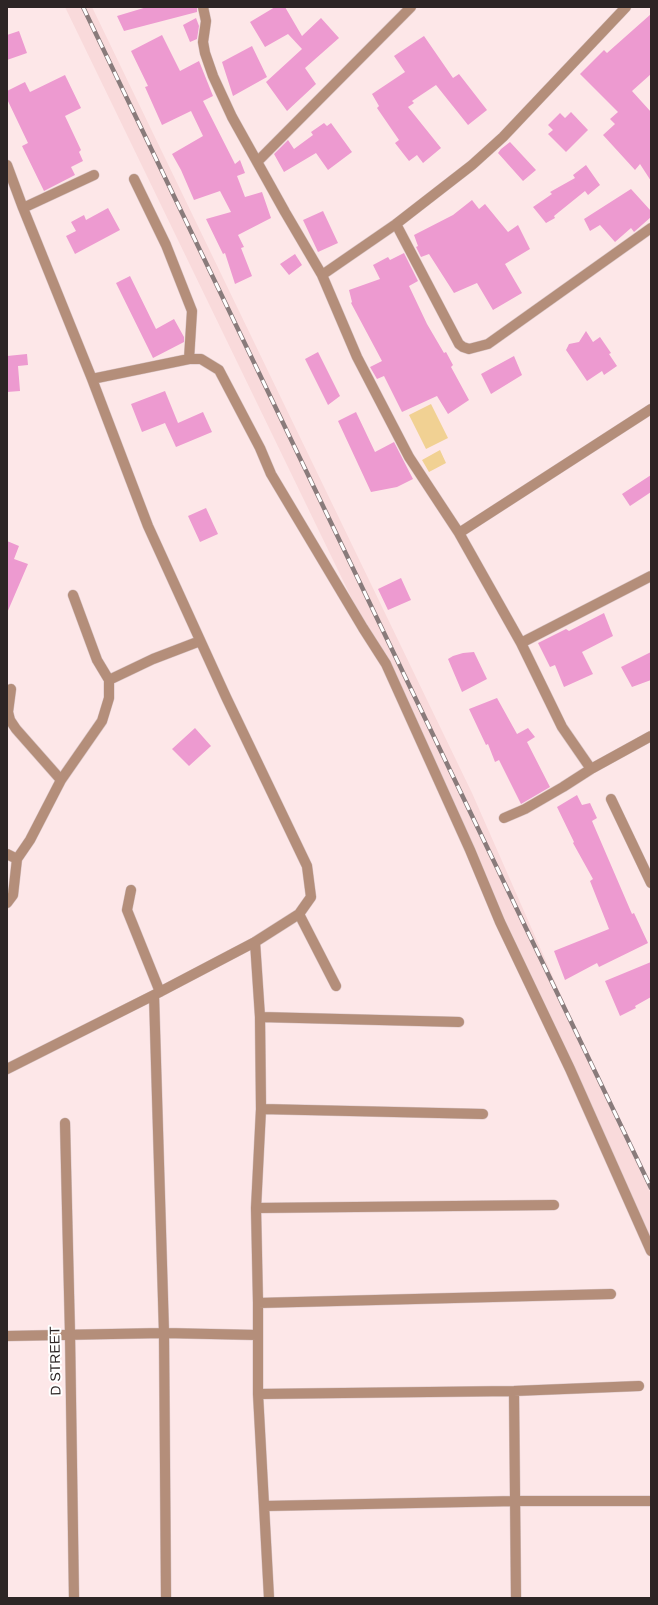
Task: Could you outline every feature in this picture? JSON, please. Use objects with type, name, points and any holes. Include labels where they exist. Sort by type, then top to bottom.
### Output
[{"type":"street","points":[[202,7],[206,21],[203,42],[212,76],[232,117],[322,275],[358,357],[409,457],[459,533],[521,643],[562,727],[591,769]]},
{"type":"street","points":[[257,162],[411,7]]},
{"type":"street","points":[[322,275],[396,224],[472,165],[504,136],[626,7]]},
{"type":"street","points":[[7,165],[92,379],[148,526],[307,866],[311,897],[299,914],[256,942],[157,994],[7,1069]]},
{"type":"street","points":[[23,208],[94,175]]},
{"type":"street","points":[[134,179],[166,245],[192,310],[189,359]]},
{"type":"street","points":[[396,224],[459,344],[469,349],[488,344],[651,228]]},
{"type":"street","points":[[92,379],[189,359],[201,359],[219,370],[260,448],[271,474],[386,664],[461,828],[500,922],[570,1069],[651,1251]]},
{"type":"street","points":[[459,533],[651,409]]},
{"type":"street","points":[[521,643],[651,576]]},
{"type":"street","points":[[7,903],[13,895],[17,859],[30,840],[61,780],[102,721],[109,698],[109,680],[97,660],[73,595]]},
{"type":"street","points":[[109,680],[153,659],[200,640]]},
{"type":"street","points":[[11,689],[8,712],[10,720],[16,729],[61,780]]},
{"type":"street","points":[[504,818],[525,809],[563,788],[591,769],[651,736]]},
{"type":"street","points":[[611,799],[651,883]]},
{"type":"street","points":[[7,854],[17,859]]},
{"type":"street","points":[[131,890],[127,910],[157,994],[164,1333],[166,1598]]},
{"type":"street","points":[[299,914],[336,986]]},
{"type":"street","points":[[256,942],[260,1017],[261,1109],[256,1208],[258,1394],[270,1598]]},
{"type":"street","points":[[260,1017],[459,1022]]},
{"type":"street","points":[[261,1109],[483,1114]]},
{"type":"street","name":"D STREET","points":[[65,1123],[74,1598]]},
{"type":"street","points":[[256,1208],[554,1206]]},
{"type":"street","points":[[258,1303],[611,1294]]},
{"type":"street","points":[[7,1336],[164,1333],[257,1335]]},
{"type":"street","points":[[258,1394],[514,1391],[639,1386]]},
{"type":"street","points":[[514,1391],[516,1598]]},
{"type":"street","points":[[265,1506],[516,1501],[651,1501]]},
{"type":"shaded area","points":[[65,7],[92,7],[472,793],[612,1111],[651,1194],[651,1249],[447,795]]},
{"type":"shaded area","points":[[431,404],[448,438],[426,449],[409,415]]},
{"type":"shaded area","points":[[440,450],[446,463],[429,472],[422,460]]},
{"type":"building","points":[[147,7],[197,7],[197,12],[124,31],[117,16]]},
{"type":"building","points":[[275,7],[285,7],[302,36],[321,18],[339,38],[305,68],[316,84],[287,111],[266,82],[302,49],[288,34],[265,47],[250,22]]},
{"type":"building","points":[[651,14],[651,74],[632,91],[651,112],[651,181],[640,164],[635,170],[603,135],[615,124],[610,119],[618,112],[580,74],[604,50],[607,53]]},
{"type":"building","points":[[196,18],[199,26],[197,39],[190,42],[183,25]]},
{"type":"building","points":[[19,31],[27,53],[7,60],[7,35]]},
{"type":"building","points":[[162,35],[180,71],[199,61],[213,96],[203,101],[235,164],[240,160],[245,173],[237,176],[245,197],[262,192],[271,218],[238,235],[244,247],[241,248],[252,276],[235,284],[225,253],[223,254],[206,219],[231,212],[220,191],[194,200],[181,170],[172,154],[203,136],[191,111],[162,125],[145,87],[148,86],[131,51]]},
{"type":"building","points":[[424,36],[453,78],[459,74],[487,110],[468,125],[436,85],[412,101],[414,103],[408,107],[441,148],[423,163],[417,155],[409,161],[395,143],[399,140],[377,108],[379,106],[372,94],[405,72],[394,56]]},
{"type":"building","points":[[252,46],[267,77],[233,96],[222,62]]},
{"type":"building","points":[[65,75],[81,108],[65,116],[81,150],[79,152],[83,161],[71,167],[75,175],[44,191],[22,146],[28,143],[7,99],[7,91],[25,82],[30,92]]},
{"type":"building","points":[[571,112],[588,130],[566,152],[548,134],[553,130],[548,125],[560,113],[565,118]]},
{"type":"building","points":[[324,123],[327,126],[331,123],[352,152],[328,170],[316,153],[284,172],[274,154],[288,140],[294,149],[313,135],[311,132]]},
{"type":"building","points":[[510,142],[536,170],[523,181],[498,153]]},
{"type":"building","points":[[586,165],[600,185],[588,195],[585,191],[554,216],[555,218],[546,223],[533,207],[552,194],[550,192],[575,178],[573,175]]},
{"type":"building","points":[[631,189],[651,211],[651,217],[634,232],[631,228],[615,242],[600,225],[590,231],[584,219]]},
{"type":"building","points":[[472,200],[479,209],[485,204],[508,232],[518,225],[530,249],[505,264],[522,293],[493,310],[477,283],[454,293],[429,254],[421,257],[416,247],[418,246],[414,235],[453,215]]},
{"type":"building","points":[[108,208],[120,230],[75,254],[66,236],[76,231],[71,222],[84,215],[86,220]]},
{"type":"building","points":[[323,211],[338,243],[318,252],[303,220]]},
{"type":"building","points":[[404,253],[418,281],[409,286],[427,324],[453,365],[451,367],[469,400],[448,414],[437,396],[402,412],[384,376],[377,379],[370,367],[382,361],[351,303],[349,290],[380,279],[373,265],[388,257],[390,260]]},
{"type":"building","points":[[295,254],[302,265],[289,275],[280,264]]},
{"type":"building","points":[[130,276],[156,329],[174,319],[184,337],[184,342],[153,358],[116,283]]},
{"type":"building","points":[[586,331],[593,342],[600,337],[611,353],[609,354],[617,366],[604,375],[602,371],[587,381],[566,350],[569,344],[579,342]]},
{"type":"building","points":[[318,352],[340,396],[328,405],[305,359]]},
{"type":"building","points":[[27,354],[28,365],[18,366],[20,391],[7,392],[7,356]]},
{"type":"building","points":[[514,356],[522,375],[491,394],[481,374]]},
{"type":"building","points":[[165,391],[178,423],[203,412],[212,432],[176,447],[165,423],[142,432],[131,404]]},
{"type":"building","points":[[356,412],[375,452],[394,442],[413,479],[397,487],[371,492],[338,421]]},
{"type":"building","points":[[651,475],[651,492],[630,506],[622,494]]},
{"type":"building","points":[[206,508],[218,534],[200,542],[188,516]]},
{"type":"building","points":[[7,541],[19,546],[14,559],[28,564],[7,613]]},
{"type":"building","points":[[401,578],[411,600],[388,610],[378,589]]},
{"type":"building","points":[[604,613],[613,636],[582,652],[593,674],[564,687],[555,665],[550,667],[538,643],[566,629],[569,631]]},
{"type":"building","points":[[474,652],[487,679],[462,692],[448,659],[463,653]]},
{"type":"building","points":[[651,652],[651,680],[632,687],[621,667]]},
{"type":"building","points":[[497,698],[517,734],[528,728],[535,737],[527,742],[550,787],[521,804],[499,760],[495,762],[488,744],[486,745],[469,709]]},
{"type":"building","points":[[195,728],[211,746],[189,766],[172,749]]},
{"type":"building","points":[[577,795],[582,805],[590,803],[597,818],[592,821],[632,914],[634,913],[648,943],[599,967],[597,963],[565,980],[554,951],[609,929],[590,881],[593,879],[573,843],[574,842],[557,807]]},
{"type":"building","points":[[651,962],[651,997],[635,1006],[636,1008],[620,1016],[605,981]]},
{"type":"railway","points":[[83,7],[651,1188]]}]
